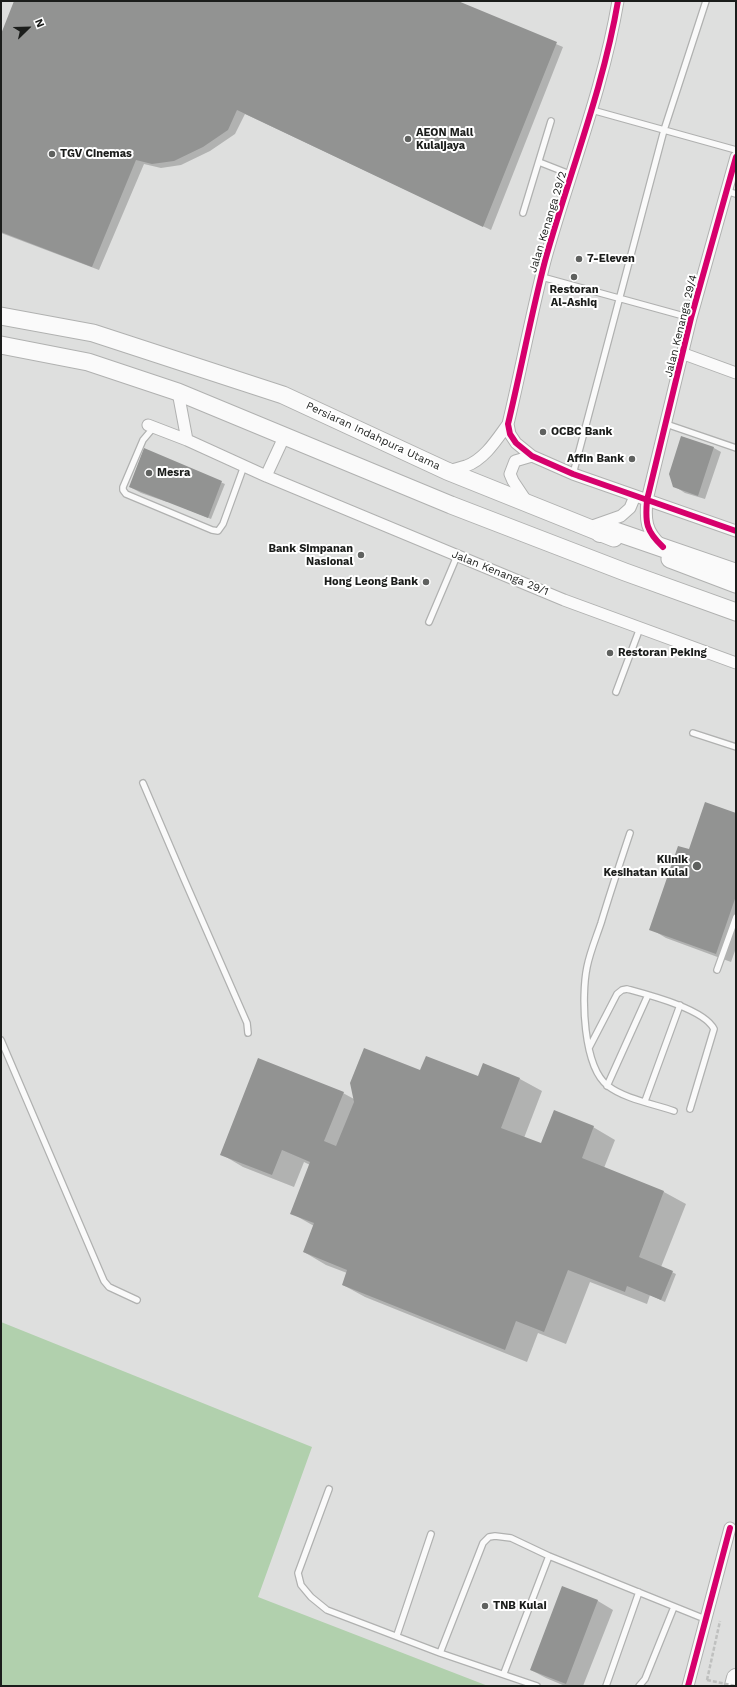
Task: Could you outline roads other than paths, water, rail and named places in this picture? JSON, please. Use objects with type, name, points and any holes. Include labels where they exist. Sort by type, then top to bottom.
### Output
[{"type":"highway","points":[[593,530],[614,531],[736,573]]},
{"type":"highway","points":[[735,1686],[736,1678]]},
{"type":"main road","name":"Persiaran Indahpura Utama","points":[[1,316],[93,333],[283,395],[447,471],[529,505],[736,584]]},
{"type":"main road","points":[[1,345],[88,362],[178,392],[458,507],[625,572],[736,612]]},
{"type":"street","name":"Jalan Kenanga 29/2","points":[[508,424],[542,277],[592,110],[612,33],[618,1]]},
{"type":"street","name":"Jalan Kenanga 29/2","points":[[612,33],[624,1]]},
{"type":"street","name":"Jalan Kenanga 29/4","points":[[663,547],[652,536],[646,518],[647,500],[684,354],[691,318],[731,192],[736,158]]},
{"type":"street","points":[[684,354],[736,373]]},
{"type":"street","points":[[178,392],[187,440]]},
{"type":"street","points":[[508,424],[510,434],[516,443],[532,456],[573,474],[736,531]]},
{"type":"street","points":[[447,471],[467,466],[478,460],[495,443],[508,424]]},
{"type":"street","name":"Jalan Kenanga 29/1","points":[[151,426],[187,440],[266,476],[564,600],[736,663]]},
{"type":"street","points":[[266,476],[285,435]]},
{"type":"street","points":[[529,505],[510,474],[515,461],[532,456]]},
{"type":"street","points":[[593,530],[621,516],[630,508],[635,496]]},
{"type":"street","points":[[688,1686],[730,1528]]},
{"type":"lane","points":[[573,474],[664,130],[706,1]]},
{"type":"lane","points":[[592,110],[736,150]]},
{"type":"lane","points":[[523,213],[551,121]]},
{"type":"lane","points":[[539,162],[572,175]]},
{"type":"lane","points":[[542,277],[691,318]]},
{"type":"lane","points":[[666,424],[736,448]]},
{"type":"lane","points":[[151,426],[140,446],[123,487],[126,494],[212,530],[218,530],[223,524],[244,466]]},
{"type":"lane","points":[[429,622],[456,556]]},
{"type":"lane","points":[[616,692],[640,628]]},
{"type":"lane","points":[[693,733],[736,747]]},
{"type":"lane","points":[[143,783],[247,1023],[248,1033]]},
{"type":"lane","points":[[630,833],[587,967],[584,994],[588,1048],[594,1066],[607,1086],[624,1094],[674,1111]]},
{"type":"lane","points":[[717,970],[736,917]]},
{"type":"lane","points":[[588,1048],[617,994],[622,990],[627,989],[680,1005],[709,1022],[714,1029],[690,1109]]},
{"type":"lane","points":[[607,1086],[648,995]]},
{"type":"lane","points":[[645,1101],[680,1005]]},
{"type":"lane","points":[[1,1040],[104,1281],[109,1287],[137,1300]]},
{"type":"lane","points":[[329,1489],[298,1572],[301,1584],[311,1597],[327,1610],[537,1686]]},
{"type":"lane","points":[[397,1635],[431,1534]]},
{"type":"lane","points":[[440,1652],[482,1543],[489,1537],[495,1536],[511,1538],[549,1556],[705,1619]]},
{"type":"lane","points":[[504,1673],[549,1556]]},
{"type":"lane","points":[[606,1686],[639,1592]]},
{"type":"lane","points":[[639,1686],[645,1679],[674,1607]]},
{"type":"place","name":"AEON Mall Kulaijaya","points":[[408,139]]},
{"type":"place","name":"TGV Cinemas","points":[[52,154]]},
{"type":"place","name":"7-Eleven","points":[[579,259]]},
{"type":"place","name":"Restoran Al-Ashiq","points":[[574,277]]},
{"type":"place","name":"OCBC Bank","points":[[543,432]]},
{"type":"place","name":"Affin Bank","points":[[632,459]]},
{"type":"place","name":"Mesra","points":[[149,473]]},
{"type":"place","name":"Bank Simpanan Nasional","points":[[361,555]]},
{"type":"place","name":"Hong Leong Bank","points":[[426,582]]},
{"type":"place","name":"Restoran Peking","points":[[610,653]]},
{"type":"place","name":"Klinik Kesihatan Kulai","points":[[697,866]]},
{"type":"place","name":"TNB Kulai","points":[[485,1606]]}]
